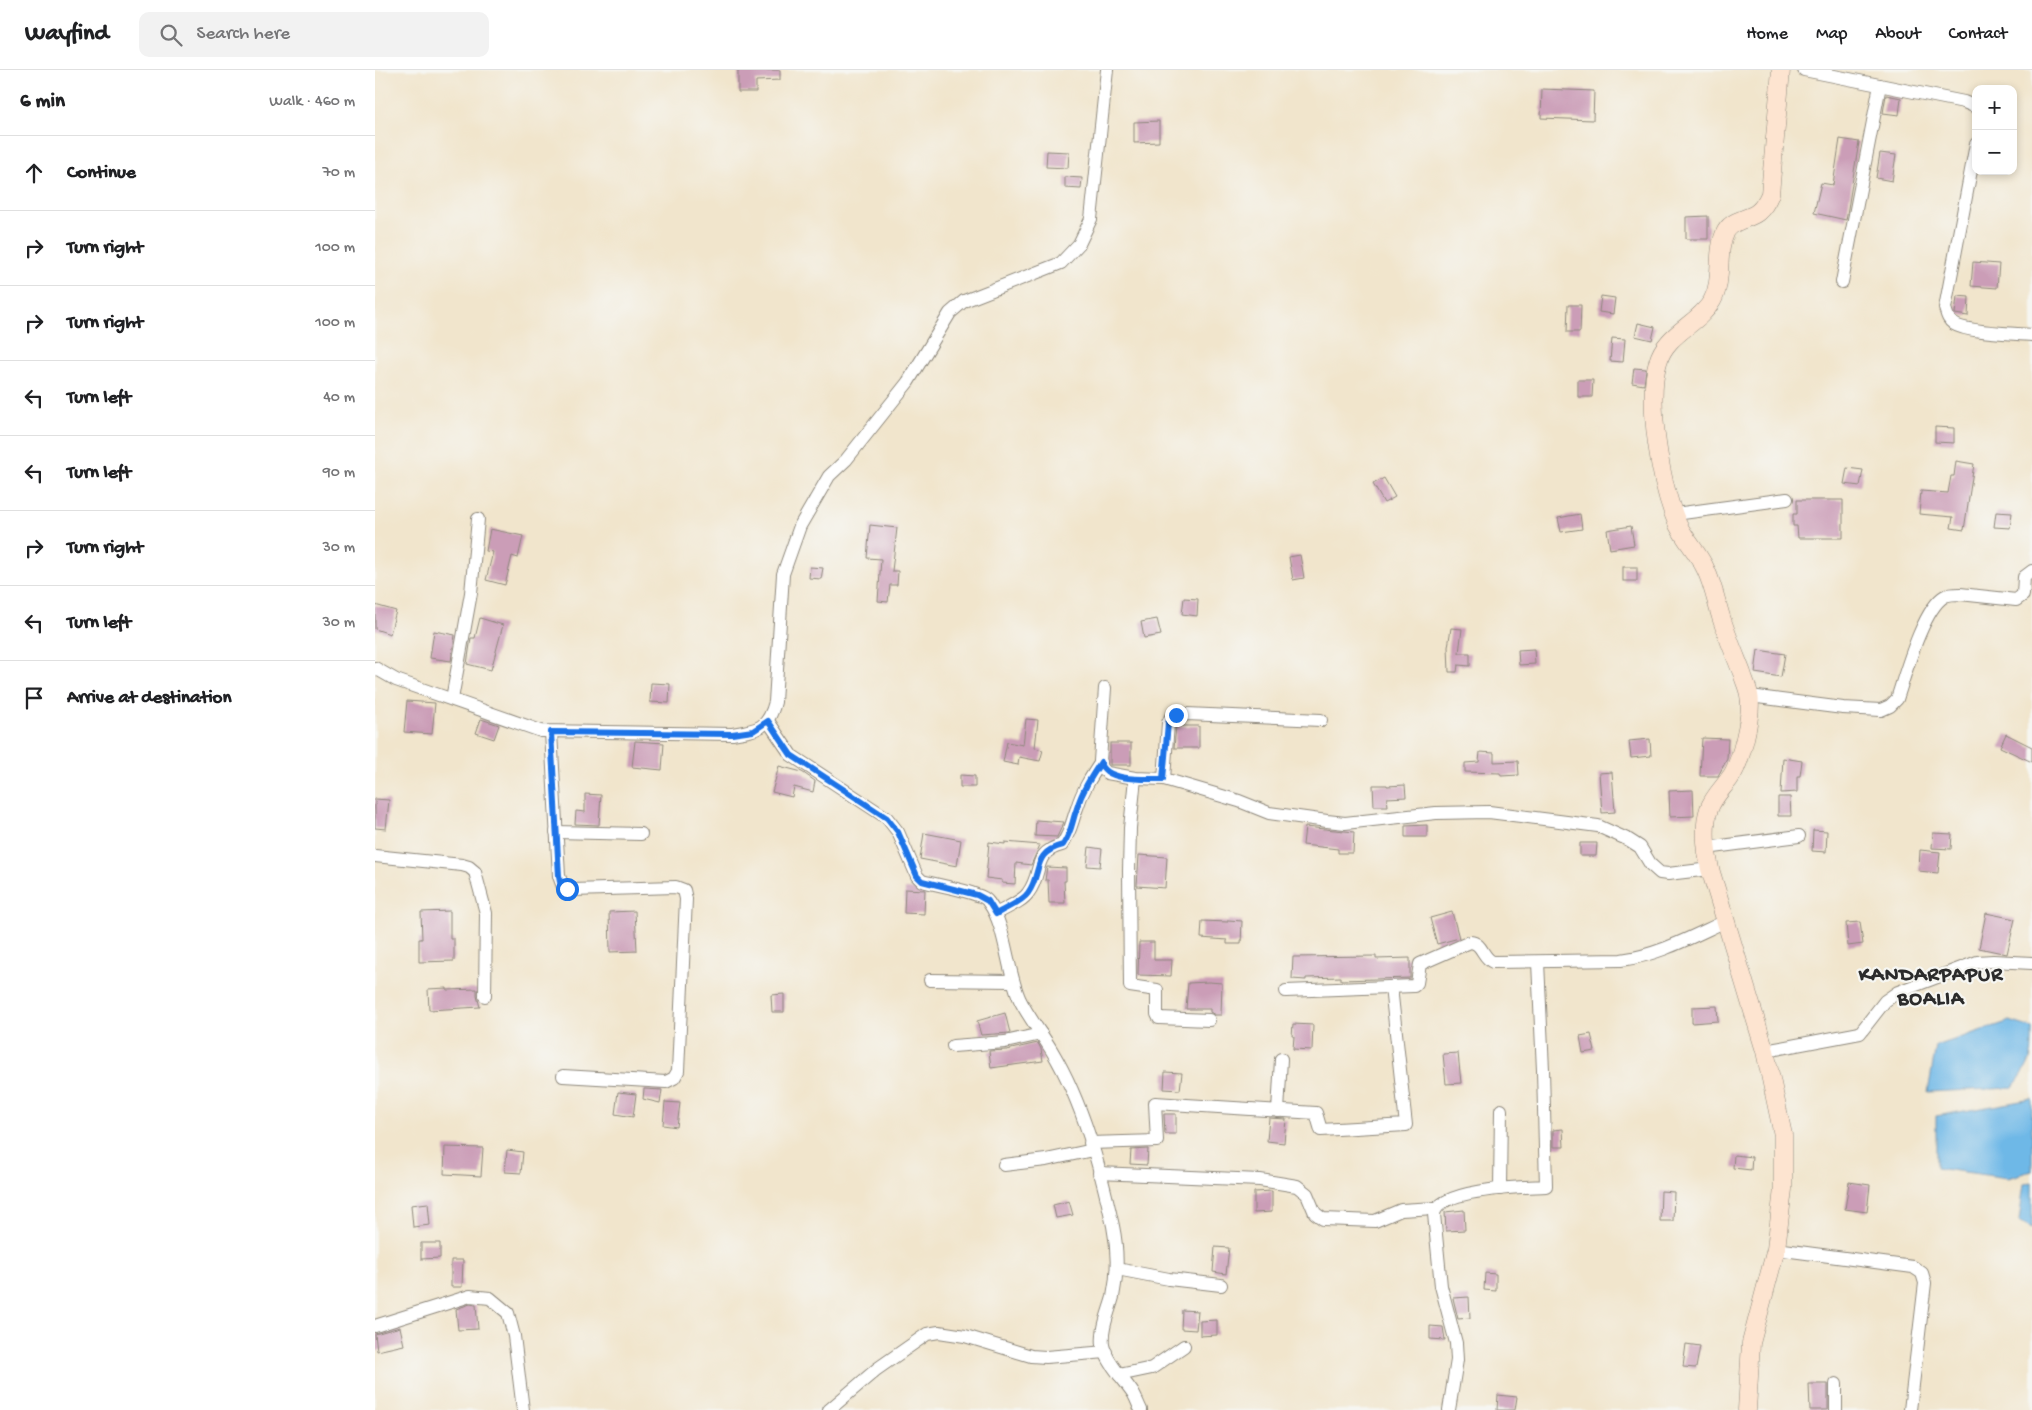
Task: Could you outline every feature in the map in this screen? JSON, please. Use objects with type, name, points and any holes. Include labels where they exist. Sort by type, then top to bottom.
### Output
[{"type":"street","points":[[375,668],[396,680],[541,731],[732,734],[753,731],[768,721],[775,702],[783,574],[800,526],[829,476],[846,460],[908,382],[950,313],[964,300],[1061,263],[1079,244],[1091,219],[1107,70]]},
{"type":"street","points":[[1747,1410],[1751,1343],[1776,1249],[1783,1189],[1783,1135],[1765,1051],[1710,869],[1706,848],[1708,810],[1715,796],[1731,777],[1741,757],[1747,730],[1750,696],[1720,615],[1716,595],[1706,570],[1679,525],[1675,514],[1665,482],[1656,436],[1654,394],[1658,362],[1666,345],[1705,312],[1714,299],[1718,284],[1723,240],[1727,230],[1733,223],[1757,213],[1765,204],[1770,194],[1781,70]]},
{"type":"street","points":[[1804,70],[1964,102],[1972,105]]},
{"type":"street","points":[[1843,282],[1880,85]]},
{"type":"street","points":[[1972,165],[1945,308],[1947,318],[1955,325],[1968,329],[2032,335]]},
{"type":"street","points":[[1675,514],[1787,499]]},
{"type":"street","points":[[452,699],[471,592],[478,519]]},
{"type":"street","points":[[1750,696],[1843,708],[1881,710],[1890,706],[1897,699],[1917,636],[1943,597],[1960,594],[2016,600],[2023,595],[2024,577],[2032,571]]},
{"type":"street","points":[[1105,688],[1101,762],[1102,768],[1107,773],[1135,778],[1163,779],[1239,801],[1269,813],[1345,823],[1436,812],[1489,812],[1598,826],[1640,847],[1651,865],[1660,873],[1669,874],[1710,869]]},
{"type":"street","points":[[1163,779],[1168,723],[1171,717],[1187,714],[1321,720]]},
{"type":"street","points":[[768,721],[791,755],[887,818],[898,832],[917,876],[922,881],[977,895],[988,901],[996,914],[1013,981],[1020,999],[1053,1052],[1070,1088],[1091,1146],[1113,1228],[1117,1253],[1113,1297],[1103,1331],[1103,1344],[1119,1375],[1133,1394],[1141,1410]]},
{"type":"street","points":[[551,732],[559,876],[563,887],[572,890],[676,887],[684,890],[686,899],[678,1071],[674,1078],[666,1082],[563,1076]]},
{"type":"street","points":[[996,914],[1027,894],[1034,882],[1041,859],[1051,848],[1063,845],[1071,831],[1076,808],[1085,787],[1101,762]]},
{"type":"street","points":[[1135,778],[1130,828],[1130,986],[1157,990],[1157,1014],[1159,1018],[1209,1020]]},
{"type":"street","points":[[556,832],[641,834]]},
{"type":"street","points":[[1706,848],[1799,836]]},
{"type":"street","points":[[375,856],[462,865],[469,867],[475,872],[486,913],[485,996]]},
{"type":"street","points":[[1286,990],[1414,986],[1417,983],[1420,964],[1470,942],[1479,945],[1489,961],[1621,960],[1641,957],[1726,921]]},
{"type":"street","points":[[1099,1174],[1259,1180],[1297,1186],[1307,1194],[1315,1213],[1323,1219],[1375,1221],[1401,1210],[1435,1208],[1449,1199],[1500,1189],[1546,1186],[1538,962]]},
{"type":"street","points":[[1765,1051],[1861,1033],[1885,1001],[1898,992],[1977,962],[2032,963]]},
{"type":"street","points":[[929,980],[1013,981]]},
{"type":"street","points":[[1004,1165],[1046,1160],[1091,1146],[1157,1141],[1155,1103],[1316,1113],[1321,1130],[1405,1125],[1391,987]]},
{"type":"street","points":[[953,1046],[1005,1042],[1041,1034]]},
{"type":"street","points":[[1278,1111],[1281,1058]]},
{"type":"street","points":[[1500,1189],[1501,1110]]},
{"type":"street","points":[[1435,1208],[1433,1223],[1441,1286],[1456,1343],[1457,1360],[1449,1410]]},
{"type":"street","points":[[1776,1249],[1913,1267],[1922,1273],[1925,1283],[1910,1410]]},
{"type":"street","points":[[1117,1269],[1221,1285]]},
{"type":"street","points":[[375,1326],[470,1296],[490,1298],[508,1313],[514,1336],[523,1410]]},
{"type":"street","points":[[829,1410],[877,1369],[927,1334],[939,1332],[965,1336],[1031,1356],[1046,1357],[1106,1352]]},
{"type":"street","points":[[1119,1375],[1152,1368],[1184,1346]]},
{"type":"street","points":[[1836,1384],[1836,1410]]},
{"type":"water","points":[[2010,1021],[2032,1028],[2032,1048],[2029,1061],[2024,1072],[2012,1088],[1928,1092],[1936,1046]]},
{"type":"water","points":[[2032,1099],[2032,1171],[2008,1178],[1936,1168],[1936,1116]]},
{"type":"water","points":[[2032,1182],[2032,1228],[2019,1221],[2024,1183]]},
{"type":"building","points":[[738,70],[780,70],[780,80],[756,81],[756,92],[738,92]]},
{"type":"building","points":[[1542,89],[1594,91],[1593,120],[1541,118]]},
{"type":"building","points":[[1886,95],[1901,98],[1899,115],[1883,113]]},
{"type":"building","points":[[1159,121],[1159,142],[1134,143],[1134,122]]},
{"type":"building","points":[[1840,139],[1859,142],[1846,220],[1814,213],[1821,183],[1833,185]]},
{"type":"building","points":[[1047,151],[1069,152],[1068,168],[1046,167]]},
{"type":"building","points":[[1880,153],[1896,155],[1892,181],[1876,178]]},
{"type":"building","points":[[1065,177],[1082,178],[1081,189],[1065,188]]},
{"type":"building","points":[[1708,216],[1708,239],[1686,239],[1686,217]]},
{"type":"building","points":[[1973,262],[1999,264],[1997,288],[1971,286]]},
{"type":"building","points":[[1601,296],[1615,298],[1613,314],[1599,312]]},
{"type":"building","points":[[1957,296],[1969,297],[1968,316],[1955,314]]},
{"type":"building","points":[[1568,305],[1581,305],[1580,332],[1567,332]]},
{"type":"building","points":[[1638,323],[1655,327],[1652,340],[1635,336]]},
{"type":"building","points":[[1612,338],[1625,339],[1623,362],[1610,361]]},
{"type":"building","points":[[1634,368],[1646,369],[1644,385],[1632,383]]},
{"type":"building","points":[[1578,380],[1593,380],[1592,397],[1578,397]]},
{"type":"building","points":[[1935,427],[1954,428],[1954,443],[1935,442]]},
{"type":"building","points":[[1956,461],[1974,464],[1964,530],[1951,528],[1953,517],[1919,514],[1921,491],[1948,493],[1951,476],[1954,476]]},
{"type":"building","points":[[1847,468],[1863,470],[1860,486],[1844,484]]},
{"type":"building","points":[[1384,478],[1395,497],[1384,503],[1373,484]]},
{"type":"building","points":[[1797,500],[1843,500],[1843,538],[1798,538],[1797,526],[1793,526],[1793,514],[1797,514]]},
{"type":"building","points":[[1996,512],[2012,513],[2010,528],[1994,527]]},
{"type":"building","points":[[1580,514],[1582,529],[1561,532],[1558,518]]},
{"type":"building","points":[[870,525],[897,528],[892,571],[898,571],[897,585],[890,585],[888,602],[878,601],[881,559],[867,558]]},
{"type":"building","points":[[1631,526],[1634,545],[1610,549],[1607,530]]},
{"type":"building","points":[[490,529],[523,536],[518,558],[512,556],[505,585],[486,580],[493,552],[486,551]]},
{"type":"building","points":[[1300,555],[1304,578],[1293,580],[1289,557]]},
{"type":"building","points":[[810,567],[823,568],[821,579],[809,578]]},
{"type":"building","points":[[1623,567],[1637,567],[1637,581],[1623,581]]},
{"type":"building","points":[[1184,598],[1198,599],[1197,616],[1182,614]]},
{"type":"building","points":[[375,605],[396,611],[390,634],[375,629]]},
{"type":"building","points":[[480,618],[503,625],[491,670],[467,664],[471,638],[475,638]]},
{"type":"building","points":[[1157,619],[1161,635],[1144,638],[1141,622]]},
{"type":"building","points":[[1451,628],[1462,629],[1459,653],[1470,653],[1470,666],[1458,665],[1457,672],[1449,672],[1448,647]]},
{"type":"building","points":[[434,631],[455,635],[451,661],[430,658]]},
{"type":"building","points":[[1534,649],[1535,664],[1519,665],[1518,650]]},
{"type":"building","points":[[1758,650],[1785,654],[1781,677],[1755,673]]},
{"type":"building","points":[[651,683],[670,684],[669,703],[650,702]]},
{"type":"building","points":[[407,701],[435,703],[432,734],[404,732]]},
{"type":"building","points":[[481,719],[499,725],[494,739],[476,733]]},
{"type":"building","points":[[1026,719],[1038,720],[1035,748],[1043,750],[1040,761],[1019,757],[1018,765],[1003,762],[1007,742],[1023,745]]},
{"type":"building","points":[[1176,726],[1199,726],[1199,748],[1174,748]]},
{"type":"building","points":[[2006,734],[2032,747],[2032,762],[2000,747]]},
{"type":"building","points":[[1702,738],[1728,739],[1727,759],[1718,776],[1700,776]]},
{"type":"building","points":[[1650,739],[1651,756],[1631,758],[1629,741]]},
{"type":"building","points":[[635,741],[664,743],[662,770],[632,767]]},
{"type":"building","points":[[1110,743],[1131,743],[1131,765],[1110,765]]},
{"type":"building","points":[[1480,752],[1494,753],[1494,762],[1518,761],[1519,775],[1501,776],[1500,773],[1465,772],[1465,763],[1479,762]]},
{"type":"building","points":[[1783,758],[1802,761],[1800,776],[1797,776],[1797,792],[1781,793]]},
{"type":"building","points":[[779,766],[802,772],[815,781],[813,792],[794,787],[792,797],[772,792]]},
{"type":"building","points":[[1612,772],[1615,812],[1602,813],[1599,773]]},
{"type":"building","points":[[960,775],[975,776],[975,787],[960,787]]},
{"type":"building","points":[[1373,785],[1405,785],[1406,797],[1387,798],[1388,806],[1374,806]]},
{"type":"building","points":[[1693,790],[1694,816],[1670,817],[1669,791]]},
{"type":"building","points":[[585,794],[601,795],[599,825],[575,824],[576,811],[585,812]]},
{"type":"building","points":[[1778,797],[1790,797],[1791,816],[1778,816]]},
{"type":"building","points":[[375,799],[389,800],[386,829],[375,828]]},
{"type":"building","points":[[1036,820],[1064,822],[1057,837],[1035,836]]},
{"type":"building","points":[[1427,825],[1427,837],[1405,837],[1405,826]]},
{"type":"building","points":[[1305,827],[1354,832],[1353,853],[1338,853],[1338,849],[1303,845]]},
{"type":"building","points":[[1813,830],[1827,831],[1826,852],[1812,851]]},
{"type":"building","points":[[924,833],[961,840],[957,866],[920,859]]},
{"type":"building","points":[[1933,833],[1952,834],[1951,849],[1932,848]]},
{"type":"building","points":[[989,842],[1040,845],[1031,865],[1016,863],[1015,884],[1002,883],[1002,880],[986,878]]},
{"type":"building","points":[[1580,843],[1597,843],[1596,856],[1580,856]]},
{"type":"building","points":[[1089,847],[1102,849],[1100,867],[1087,866]]},
{"type":"building","points":[[1920,850],[1940,852],[1938,873],[1919,871]]},
{"type":"building","points":[[1139,855],[1167,857],[1165,888],[1137,886]]},
{"type":"building","points":[[1047,867],[1066,868],[1066,881],[1064,881],[1065,903],[1049,903],[1048,880],[1045,880]]},
{"type":"building","points":[[905,889],[925,890],[924,914],[904,913]]},
{"type":"building","points":[[450,911],[450,939],[454,939],[454,961],[419,962],[419,939],[422,939],[421,912]]},
{"type":"building","points":[[635,911],[637,951],[610,952],[609,912]]},
{"type":"building","points":[[1452,912],[1459,938],[1437,944],[1430,918]]},
{"type":"building","points":[[1986,913],[2015,919],[2007,954],[1979,948]]},
{"type":"building","points":[[1228,920],[1242,921],[1241,944],[1227,944],[1227,940],[1201,938],[1202,921],[1228,922]]},
{"type":"building","points":[[1860,922],[1863,944],[1848,946],[1846,923]]},
{"type":"building","points":[[1139,942],[1154,942],[1154,960],[1172,960],[1171,976],[1138,975]]},
{"type":"building","points":[[1376,956],[1376,959],[1410,958],[1410,978],[1341,980],[1341,977],[1306,978],[1306,980],[1292,979],[1293,957]]},
{"type":"building","points":[[1188,983],[1222,983],[1221,1015],[1215,1015],[1210,1012],[1210,1009],[1186,1009]]},
{"type":"building","points":[[447,988],[447,990],[477,989],[480,1007],[429,1010],[428,989]]},
{"type":"building","points":[[784,994],[784,1012],[772,1012],[771,995]]},
{"type":"building","points":[[1717,1006],[1718,1021],[1692,1023],[1692,1007]]},
{"type":"building","points":[[1005,1013],[1010,1033],[981,1035],[977,1021]]},
{"type":"building","points":[[1293,1024],[1313,1025],[1312,1050],[1293,1049]]},
{"type":"building","points":[[1591,1034],[1595,1051],[1583,1053],[1580,1036]]},
{"type":"building","points":[[1038,1043],[1043,1061],[991,1068],[989,1051],[1007,1050]]},
{"type":"building","points":[[1458,1053],[1461,1083],[1446,1084],[1443,1054]]},
{"type":"building","points":[[1165,1072],[1182,1073],[1180,1090],[1164,1089]]},
{"type":"building","points":[[644,1089],[662,1090],[660,1103],[643,1099]]},
{"type":"building","points":[[618,1092],[636,1094],[633,1117],[615,1114]]},
{"type":"building","points":[[665,1102],[680,1103],[677,1127],[663,1125]]},
{"type":"building","points":[[1164,1114],[1176,1114],[1176,1134],[1165,1134]]},
{"type":"building","points":[[1269,1118],[1286,1119],[1284,1143],[1267,1141]]},
{"type":"building","points":[[1563,1129],[1564,1147],[1553,1147],[1553,1130]]},
{"type":"building","points":[[445,1147],[483,1148],[481,1176],[444,1174]]},
{"type":"building","points":[[1148,1149],[1147,1165],[1130,1164],[1131,1150]]},
{"type":"building","points":[[507,1150],[523,1152],[521,1173],[505,1172]]},
{"type":"building","points":[[1734,1155],[1752,1157],[1751,1170],[1733,1168]]},
{"type":"building","points":[[1849,1182],[1870,1185],[1867,1212],[1845,1209]]},
{"type":"building","points":[[1272,1191],[1272,1212],[1254,1213],[1254,1192]]},
{"type":"building","points":[[1661,1191],[1674,1192],[1673,1221],[1660,1221]]},
{"type":"building","points":[[1069,1201],[1073,1215],[1056,1218],[1053,1205]]},
{"type":"building","points":[[428,1203],[430,1225],[413,1227],[411,1205]]},
{"type":"building","points":[[1464,1210],[1465,1230],[1446,1231],[1445,1212]]},
{"type":"building","points":[[421,1243],[440,1243],[440,1258],[421,1259]]},
{"type":"building","points":[[1215,1247],[1229,1248],[1226,1274],[1213,1272]]},
{"type":"building","points":[[451,1260],[463,1260],[462,1287],[451,1287]]},
{"type":"building","points":[[1485,1273],[1496,1274],[1496,1291],[1484,1290]]},
{"type":"building","points":[[1469,1297],[1470,1318],[1458,1319],[1453,1298]]},
{"type":"building","points":[[470,1304],[476,1305],[478,1329],[458,1330],[456,1309]]},
{"type":"building","points":[[1182,1310],[1198,1311],[1196,1330],[1181,1329]]},
{"type":"building","points":[[1217,1320],[1217,1335],[1200,1336],[1200,1321]]},
{"type":"building","points":[[1430,1326],[1443,1327],[1445,1340],[1430,1339]]},
{"type":"building","points":[[400,1327],[404,1345],[377,1351],[375,1334]]},
{"type":"building","points":[[1686,1344],[1700,1346],[1696,1368],[1683,1367]]},
{"type":"building","points":[[1809,1384],[1828,1384],[1828,1410],[1810,1410]]},
{"type":"building","points":[[1498,1395],[1517,1397],[1515,1410],[1497,1410]]},
{"type":"district","name":"KANDARPAPUR BOALIA","points":[[1931,985]]},
{"type":"route","points":[[567,889],[560,884],[559,876],[551,732],[732,734],[753,731],[768,721],[785,749],[791,755],[887,818],[898,832],[917,876],[922,881],[977,895],[988,901],[996,914],[1027,894],[1034,882],[1041,859],[1051,848],[1063,845],[1071,831],[1076,808],[1085,787],[1101,762],[1102,768],[1107,773],[1124,777],[1163,779],[1168,723],[1171,717],[1176,715]]}]
